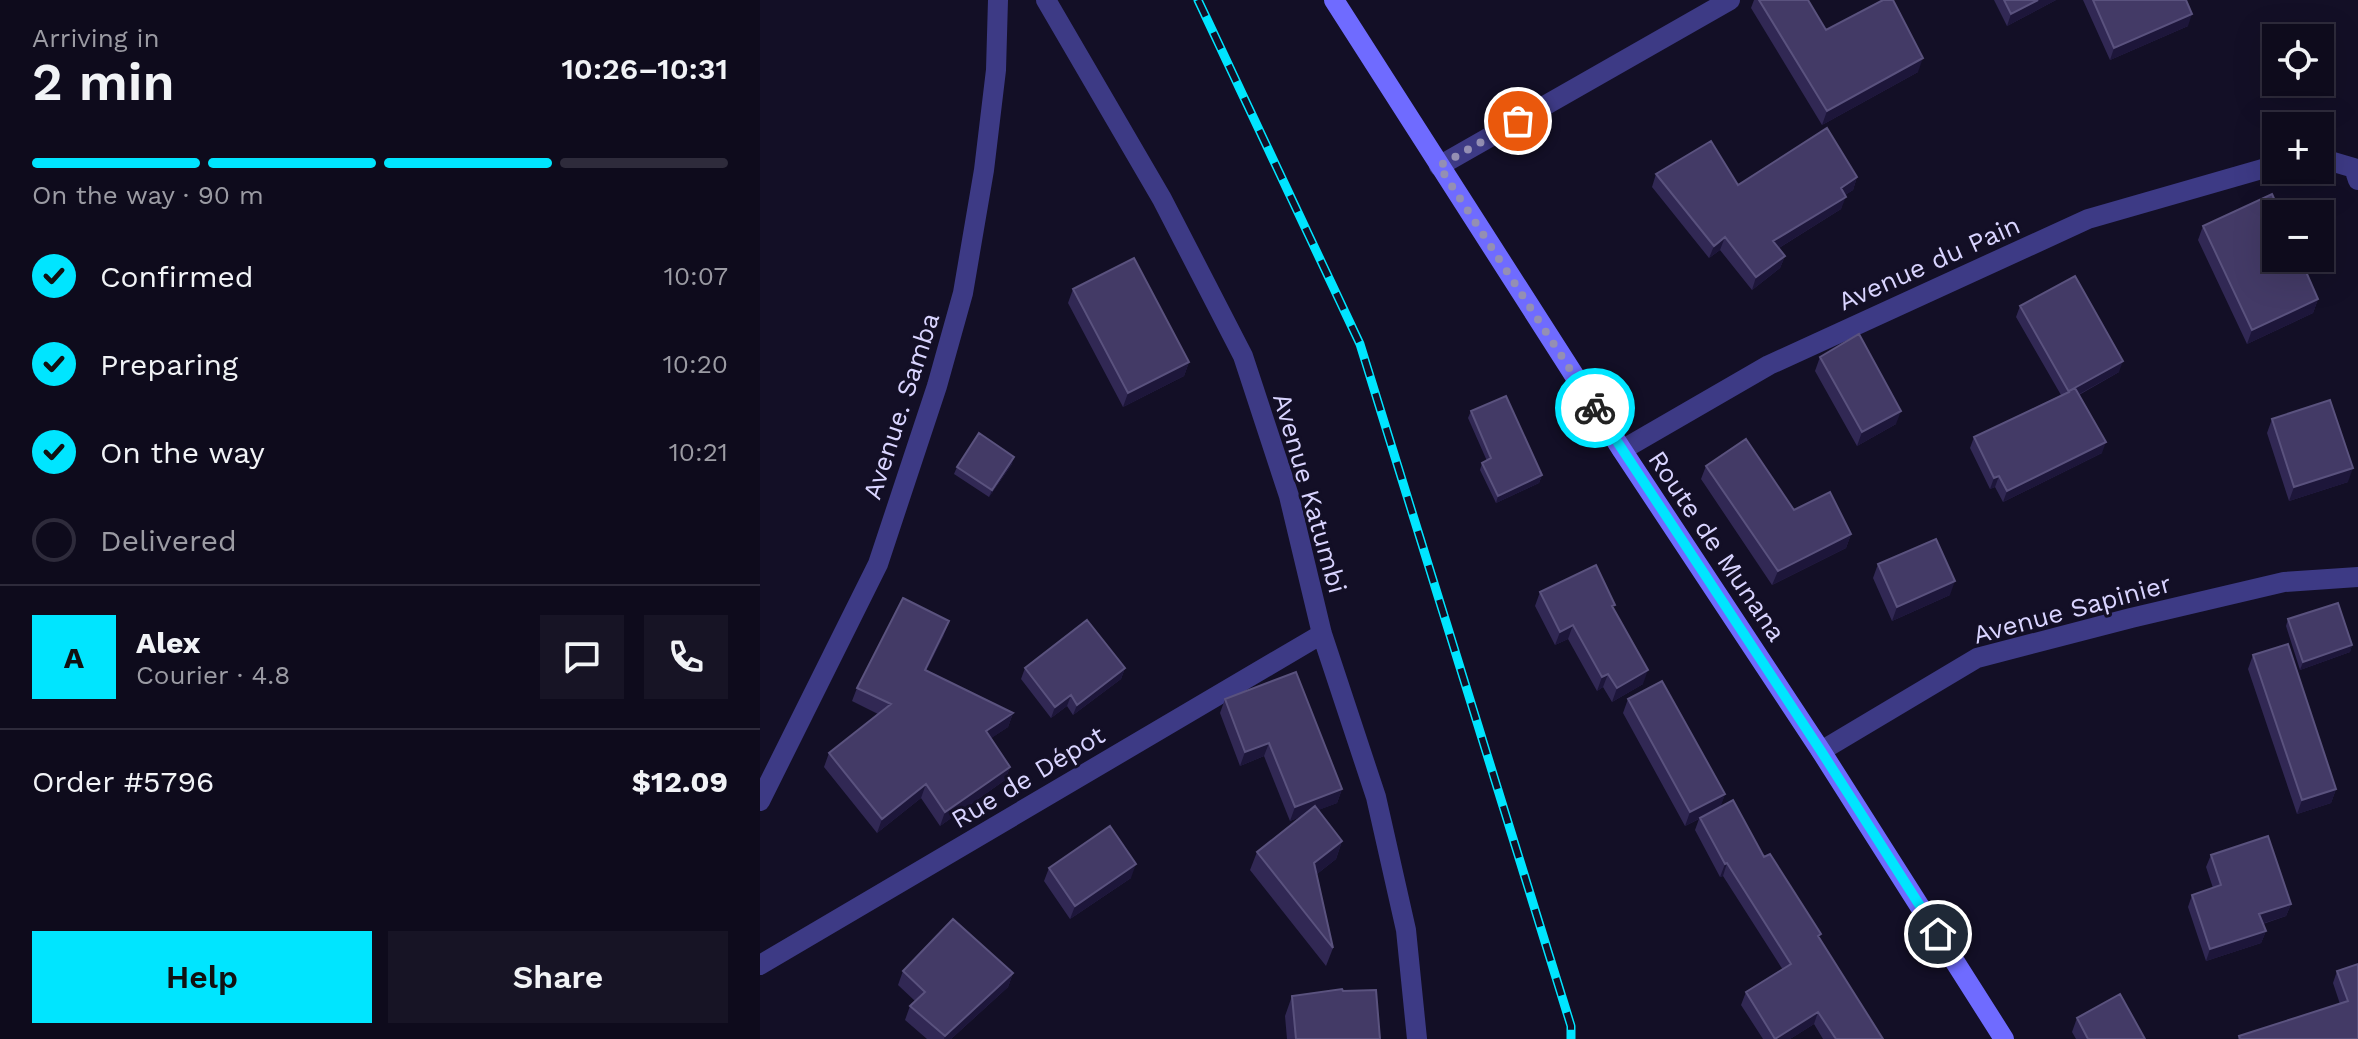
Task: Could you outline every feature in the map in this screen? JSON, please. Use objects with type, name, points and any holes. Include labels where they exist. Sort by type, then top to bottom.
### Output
[{"type":"main road","name":"Route de Munana","points":[[1334,0],[2004,1039]]},
{"type":"street","name":"Avenue. Samba","points":[[760,801],[878,564],[937,386],[963,293],[984,170],[996,70],[998,0]]},
{"type":"street","name":"Avenue Katumbi","points":[[1046,0],[1162,199],[1243,356],[1289,496],[1322,634],[1376,797],[1406,930],[1417,1039]]},
{"type":"street","points":[[1439,166],[1730,0]]},
{"type":"street","points":[[2334,163],[2357,172]]},
{"type":"street","name":"Avenue du Pain","points":[[1622,450],[1769,365],[2088,219],[2262,169]]},
{"type":"street","name":"Avenue Sapinier","points":[[1821,751],[1977,658],[2284,582],[2358,577]]},
{"type":"street","name":"Rue de Dépot","points":[[760,965],[1322,634]]},
{"type":"building","points":[[1759,0],[1808,0],[1826,30],[1883,0],[1893,0],[1923,58],[1827,111]]},
{"type":"building","points":[[2004,0],[2038,0],[2011,14]]},
{"type":"building","points":[[2093,0],[2186,0],[2192,14],[2114,48]]},
{"type":"building","points":[[1827,128],[1857,177],[1841,188],[1846,197],[1773,241],[1785,256],[1756,277],[1725,237],[1714,246],[1656,174],[1711,141],[1738,185]]},
{"type":"building","points":[[2272,194],[2275,200],[2262,200],[2262,272],[2306,272],[2318,299],[2252,330],[2203,226]]},
{"type":"building","points":[[1134,258],[1189,362],[1128,393],[1073,289]]},
{"type":"building","points":[[2075,276],[2123,361],[2069,391],[2075,388],[2106,442],[2007,491],[1999,476],[1994,478],[1974,437],[2069,392],[2020,306]]},
{"type":"building","points":[[1859,334],[1901,411],[1862,432],[1820,357]]},
{"type":"building","points":[[1506,396],[1542,475],[1498,496],[1482,463],[1491,458],[1471,411]]},
{"type":"building","points":[[2330,400],[2353,468],[2294,487],[2272,419]]},
{"type":"building","points":[[979,433],[1014,457],[992,490],[957,467]]},
{"type":"building","points":[[1746,439],[1794,510],[1830,492],[1851,534],[1778,571],[1706,466]]},
{"type":"building","points":[[1936,539],[1955,581],[1897,607],[1878,564]]},
{"type":"building","points":[[1596,565],[1615,605],[1612,606],[1648,670],[1617,688],[1608,674],[1602,677],[1573,625],[1560,632],[1540,592]]},
{"type":"building","points":[[903,598],[949,621],[925,670],[1013,713],[986,731],[1010,767],[945,812],[926,784],[882,819],[829,753],[891,704],[857,688]]},
{"type":"building","points":[[2338,603],[2352,645],[2303,662],[2288,619]]},
{"type":"building","points":[[1087,620],[1125,668],[1077,705],[1071,695],[1055,707],[1025,668]]},
{"type":"building","points":[[2288,644],[2336,789],[2302,800],[2253,655]]},
{"type":"building","points":[[1296,672],[1342,789],[1295,807],[1269,743],[1245,752],[1225,699]]},
{"type":"building","points":[[1662,681],[1725,794],[1690,812],[1628,699]]},
{"type":"building","points":[[1733,800],[1764,857],[1770,854],[1883,1039],[1836,1039],[1818,1012],[1775,1039],[1746,992],[1791,964],[1725,864],[1700,818]]},
{"type":"building","points":[[1315,806],[1342,841],[1314,863],[1333,948],[1257,852]]},
{"type":"building","points":[[1110,826],[1136,864],[1075,906],[1049,868]]},
{"type":"building","points":[[2268,836],[2291,904],[2259,914],[2266,931],[2210,949],[2192,895],[2221,885],[2211,855]]},
{"type":"building","points":[[953,919],[1013,973],[945,1036],[910,1006],[925,992],[903,971]]},
{"type":"building","points":[[2358,964],[2358,1039],[2240,1039],[2239,1036],[2348,1001],[2337,971]]},
{"type":"building","points":[[1342,989],[1376,990],[1380,1039],[1296,1039],[1292,996]]},
{"type":"building","points":[[2120,994],[2145,1039],[2088,1039],[2077,1018]]},
{"type":"railway","points":[[1198,0],[1360,344],[1571,1026],[1571,1039]]},
{"type":"way so far","points":[[1518,121],[1439,166],[1595,408]]},
{"type":"route","points":[[1595,408],[1938,934]]}]
